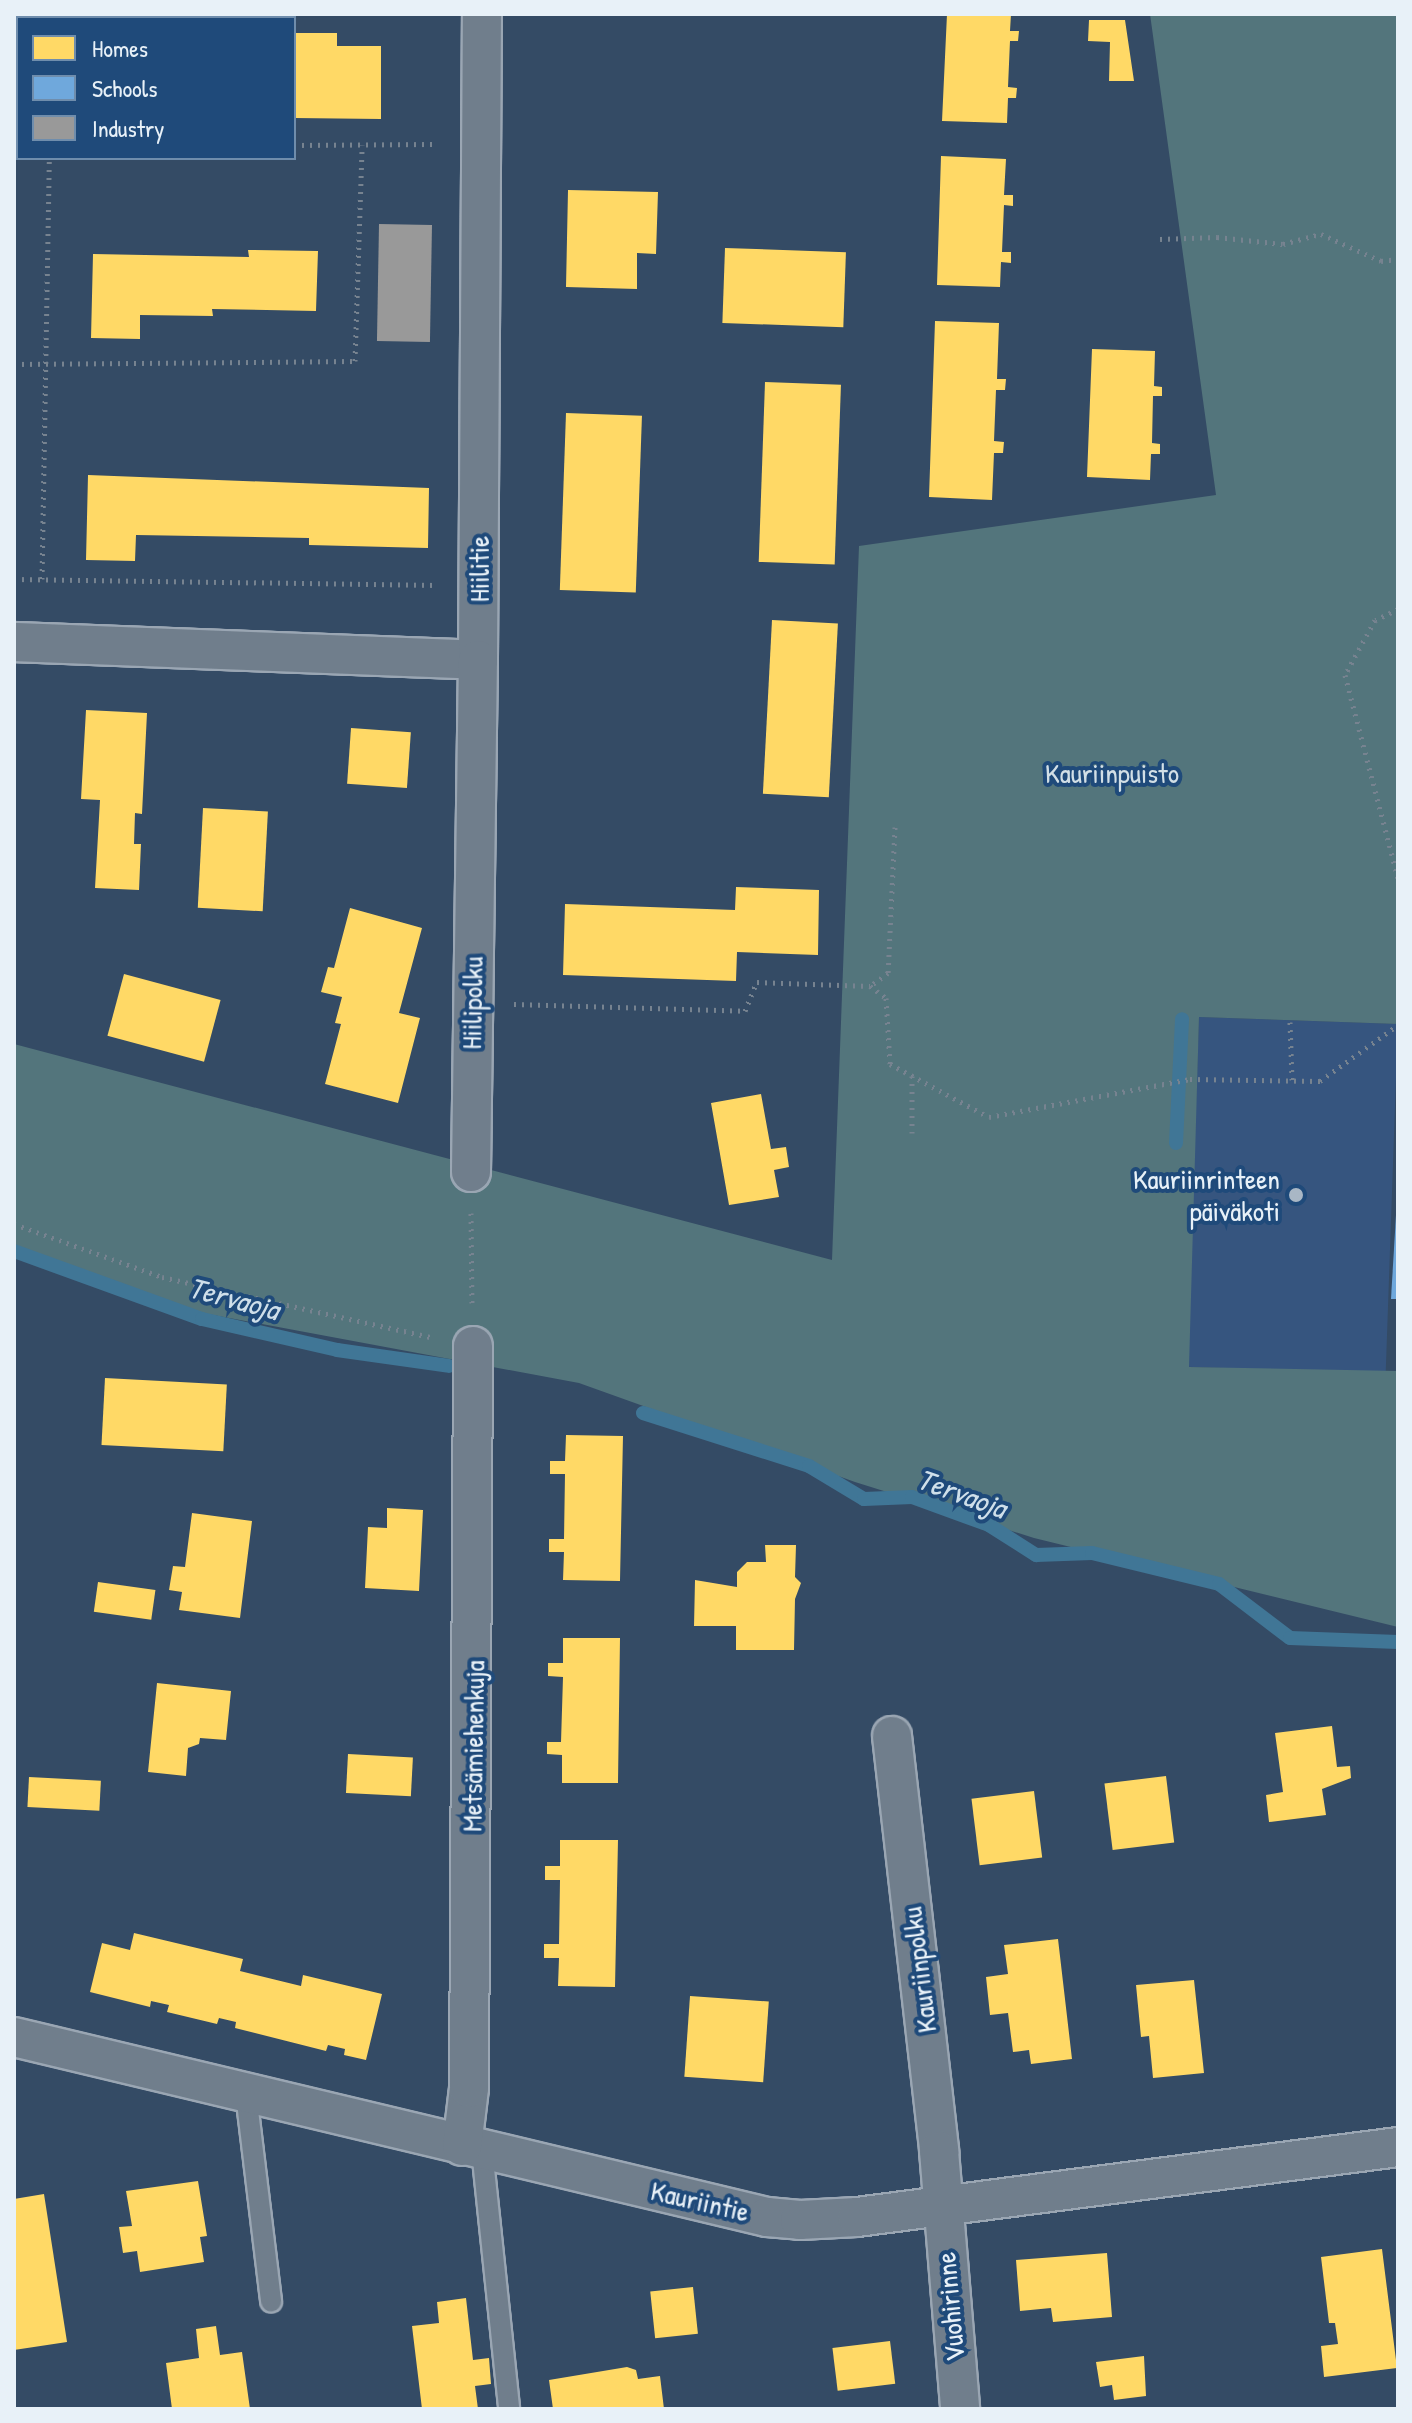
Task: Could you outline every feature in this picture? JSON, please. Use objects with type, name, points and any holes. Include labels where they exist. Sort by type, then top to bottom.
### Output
[{"type":"street","name":"Hiilitie","points":[[478,660],[482,14]]},
{"type":"street","points":[[14,642],[478,660]]},
{"type":"street","name":"Hiilipolku","points":[[471,1172],[478,660]]},
{"type":"street","name":"Metsämiehenkuja","points":[[472,2148],[469,2088],[473,1346]]},
{"type":"street","name":"Kauriinpolku","points":[[892,1736],[943,2205]]},
{"type":"street","name":"Kauriintie","points":[[14,2037],[767,2217],[857,2217],[1398,2147]]},
{"type":"street","name":"Vuohirinne","points":[[943,2205],[960,2409]]},
{"type":"lane","points":[[246,2094],[271,2302]]},
{"type":"lane","points":[[472,2148],[509,2409]]},
{"type":"path","points":[[296,145],[433,144]]},
{"type":"path","points":[[14,364],[355,361],[362,145]]},
{"type":"path","points":[[42,579],[49,160]]},
{"type":"path","points":[[1160,239],[1217,237],[1283,244],[1321,234],[1381,261],[1398,259]]},
{"type":"path","points":[[14,579],[438,585]]},
{"type":"path","points":[[1398,609],[1375,620],[1345,675],[1398,878]]},
{"type":"path","points":[[870,986],[888,973],[895,827]]},
{"type":"path","points":[[471,1004],[745,1011],[757,982],[870,986],[886,998],[890,1064],[989,1117],[1171,1081],[1320,1081],[1398,1025]]},
{"type":"path","points":[[1290,1022],[1292,1080]]},
{"type":"path","points":[[912,1076],[912,1133]]},
{"type":"path","points":[[14,1224],[162,1277],[473,1346],[471,1172]]},
{"type":"shaded area","name":"Kauriinrinteen päiväkoti","points":[[1199,1017],[1398,1024],[1386,1374],[1187,1367]]},
{"type":"green space","name":"Kauriinpuisto","points":[[1150,14],[1398,14],[1398,1024],[1199,1017],[1189,1367],[1398,1371],[1398,1627],[1034,1538],[855,1482],[579,1383],[149,1303],[14,1253],[14,1044],[832,1260],[859,546],[1216,495]]},
{"type":"building: Homes","points":[[947,14],[1011,14],[1010,31],[1019,31],[1018,41],[1010,41],[1008,87],[1017,88],[1016,98],[1008,98],[1007,123],[942,121]]},
{"type":"building: Homes","points":[[1089,20],[1125,20],[1134,81],[1109,81],[1110,42],[1088,41]]},
{"type":"building: Homes","points":[[296,33],[337,33],[337,46],[381,46],[381,119],[296,118]]},
{"type":"building: Homes","points":[[941,156],[1006,159],[1004,195],[1013,195],[1013,206],[1004,205],[1002,252],[1011,252],[1011,263],[1001,262],[1000,287],[937,285]]},
{"type":"building: Homes","points":[[568,190],[658,192],[656,254],[637,253],[637,289],[566,287]]},
{"type":"building: Homes","points":[[725,248],[846,252],[843,327],[722,323]]},
{"type":"building: Homes","points":[[248,250],[318,251],[316,311],[212,309],[213,316],[140,315],[140,339],[91,338],[93,254],[249,257]]},
{"type":"building: Homes","points":[[935,321],[999,323],[997,379],[1006,379],[1005,390],[996,390],[994,441],[1004,442],[1003,453],[994,453],[992,500],[929,497]]},
{"type":"building: Homes","points":[[1092,349],[1155,351],[1154,386],[1162,387],[1162,396],[1153,396],[1152,443],[1160,444],[1160,454],[1151,454],[1150,480],[1087,477]]},
{"type":"building: Homes","points":[[765,382],[841,385],[835,565],[759,562]]},
{"type":"building: Homes","points":[[566,413],[642,416],[636,593],[560,590]]},
{"type":"building: Homes","points":[[88,475],[429,488],[428,548],[309,545],[309,538],[136,535],[135,561],[86,560]]},
{"type":"building: Homes","points":[[772,620],[838,623],[829,797],[763,794]]},
{"type":"building: Homes","points":[[86,710],[147,713],[142,814],[135,813],[134,844],[141,844],[139,890],[95,888],[100,800],[81,799]]},
{"type":"building: Homes","points":[[351,728],[411,732],[407,788],[347,784]]},
{"type":"building: Homes","points":[[203,808],[268,811],[263,911],[198,908]]},
{"type":"building: Homes","points":[[736,887],[819,890],[818,955],[737,952],[736,981],[563,975],[565,904],[735,910]]},
{"type":"building: Homes","points":[[350,908],[422,928],[399,1013],[420,1018],[398,1103],[325,1084],[341,1024],[335,1023],[342,997],[321,992],[328,967],[334,968]]},
{"type":"building: Homes","points":[[124,974],[221,1000],[204,1062],[107,1036]]},
{"type":"building: Homes","points":[[761,1094],[771,1149],[786,1147],[789,1167],[774,1170],[779,1197],[729,1205],[711,1103]]},
{"type":"building: Homes","points":[[105,1378],[227,1384],[223,1451],[101,1445]]},
{"type":"building: Homes","points":[[566,1435],[623,1436],[620,1581],[563,1580],[564,1552],[549,1552],[549,1539],[564,1539],[565,1474],[550,1474],[550,1461],[565,1461]]},
{"type":"building: Homes","points":[[387,1508],[423,1510],[419,1591],[365,1588],[368,1527],[387,1528]]},
{"type":"building: Homes","points":[[192,1513],[252,1521],[240,1618],[179,1610],[182,1592],[169,1590],[173,1566],[185,1567]]},
{"type":"building: Homes","points":[[765,1545],[796,1545],[795,1577],[801,1583],[795,1599],[794,1650],[736,1650],[736,1626],[694,1626],[695,1580],[737,1587],[737,1572],[747,1562],[766,1562]]},
{"type":"building: Homes","points":[[98,1582],[155,1590],[151,1620],[94,1612]]},
{"type":"building: Homes","points":[[563,1638],[620,1638],[618,1783],[562,1783],[562,1755],[547,1754],[547,1742],[561,1742],[563,1677],[548,1676],[548,1663],[563,1663]]},
{"type":"building: Homes","points":[[157,1683],[231,1691],[226,1740],[200,1738],[199,1744],[188,1748],[186,1776],[148,1772]]},
{"type":"building: Homes","points":[[1332,1726],[1337,1767],[1350,1766],[1351,1778],[1322,1789],[1326,1815],[1269,1822],[1266,1795],[1283,1792],[1275,1733]]},
{"type":"building: Homes","points":[[348,1754],[413,1757],[411,1796],[346,1793]]},
{"type":"building: Homes","points":[[1166,1776],[1174,1843],[1113,1850],[1104,1784]]},
{"type":"building: Homes","points":[[29,1777],[101,1781],[99,1811],[27,1807]]},
{"type":"building: Homes","points":[[1034,1791],[1042,1858],[980,1865],[971,1799]]},
{"type":"building: Homes","points":[[560,1840],[618,1840],[615,1987],[558,1986],[559,1958],[544,1958],[544,1944],[559,1944],[560,1880],[545,1880],[545,1866],[560,1866]]},
{"type":"building: Homes","points":[[134,1933],[243,1959],[240,1971],[301,1986],[303,1975],[382,1994],[366,2060],[344,2055],[345,2049],[328,2045],[326,2051],[235,2028],[236,2022],[219,2018],[217,2024],[167,2012],[169,2005],[151,2001],[150,2007],[90,1992],[102,1943],[130,1950]]},
{"type":"building: Homes","points":[[1058,1939],[1072,2059],[1031,2064],[1029,2050],[1013,2052],[1008,2013],[990,2015],[986,1977],[1008,1974],[1004,1945]]},
{"type":"building: Homes","points":[[1194,1980],[1204,2073],[1153,2078],[1149,2036],[1141,2037],[1136,1985]]},
{"type":"building: Homes","points":[[690,1996],[769,2002],[763,2082],[684,2077]]},
{"type":"building: Homes","points":[[198,2181],[207,2236],[200,2237],[204,2262],[140,2272],[137,2251],[123,2253],[119,2227],[132,2226],[126,2191]]},
{"type":"building: Homes","points":[[44,2194],[67,2342],[14,2350],[14,2199]]},
{"type":"building: Homes","points":[[1382,2249],[1397,2368],[1324,2377],[1321,2346],[1338,2344],[1335,2323],[1329,2323],[1321,2257]]},
{"type":"building: Homes","points":[[1107,2253],[1112,2317],[1053,2322],[1051,2308],[1020,2311],[1016,2260]]},
{"type":"building: Homes","points":[[693,2287],[698,2334],[655,2338],[650,2291]]},
{"type":"building: Homes","points":[[466,2298],[473,2360],[489,2358],[491,2384],[475,2386],[478,2409],[422,2409],[412,2326],[439,2323],[437,2302]]},
{"type":"building: Homes","points":[[216,2326],[220,2355],[242,2352],[250,2409],[172,2409],[166,2363],[199,2358],[196,2329]]},
{"type":"building: Homes","points":[[890,2341],[895,2384],[838,2391],[832,2348]]},
{"type":"building: Homes","points":[[1144,2356],[1146,2396],[1114,2400],[1112,2385],[1100,2387],[1096,2362]]},
{"type":"building: Homes","points":[[627,2367],[636,2370],[638,2379],[660,2376],[664,2409],[553,2409],[549,2380]]},
{"type":"building: Schools","points":[[1396,1215],[1398,1299],[1391,1299]]},
{"type":"building: Industry","points":[[379,224],[432,225],[430,342],[377,341]]},
{"type":"waterway","points":[[1176,1143],[1182,1019]]},
{"type":"waterway","name":"Tervaoja","points":[[14,1251],[202,1319],[337,1350],[449,1366]]},
{"type":"waterway","name":"Tervaoja","points":[[643,1413],[809,1466],[864,1499],[912,1497],[989,1525],[1036,1555],[1092,1553],[1219,1584],[1290,1638],[1398,1642]]},
{"type":"place","name":"Kauriinrinteen päiväkoti","points":[[1296,1195]]}]
